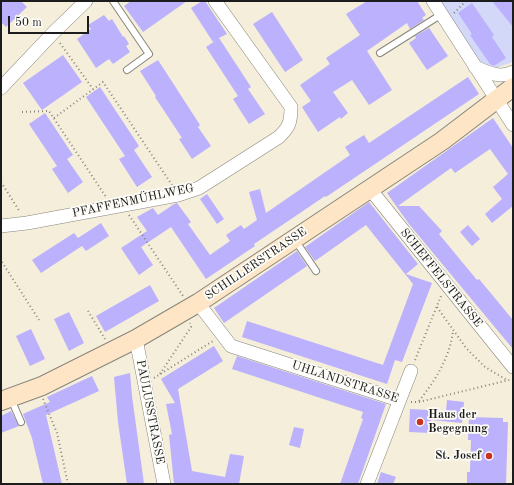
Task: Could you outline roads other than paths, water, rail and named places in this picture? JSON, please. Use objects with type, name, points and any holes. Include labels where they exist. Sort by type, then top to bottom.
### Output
[{"type":"main road","points":[[496,100],[513,82]]},
{"type":"main road","points":[[496,100],[513,87]]},
{"type":"main road","name":"SCHILLERSTRASSE","points":[[6,399],[38,388],[136,339],[187,303],[294,239],[370,189],[442,141],[496,100]]},
{"type":"street","points":[[1,88],[53,33],[86,1]]},
{"type":"street","name":"PFAFFENMÜHLWEG","points":[[1,226],[27,223],[178,195],[199,188],[279,137],[288,128],[291,119],[291,108],[286,98],[215,1]]},
{"type":"street","points":[[433,1],[513,125]]},
{"type":"street","points":[[475,67],[491,74],[500,75],[510,74],[513,72]]},
{"type":"street","name":"SCHEFFELSTRASSE","points":[[370,189],[513,367]]},
{"type":"street","name":"UHLANDSTRASSE","points":[[187,303],[223,335],[231,346],[400,400]]},
{"type":"street","name":"PAULUSSTRASSE","points":[[136,339],[164,484]]},
{"type":"street","points":[[368,484],[411,371]]},
{"type":"lane","points":[[113,1],[149,54],[127,70]]},
{"type":"lane","points":[[380,53],[444,18]]},
{"type":"lane","points":[[294,239],[316,271]]},
{"type":"lane","points":[[6,399],[21,422]]},
{"type":"place","name":"Haus der Begegnung","points":[[420,422]]},
{"type":"place","name":"St. Josef","points":[[489,456]]}]
